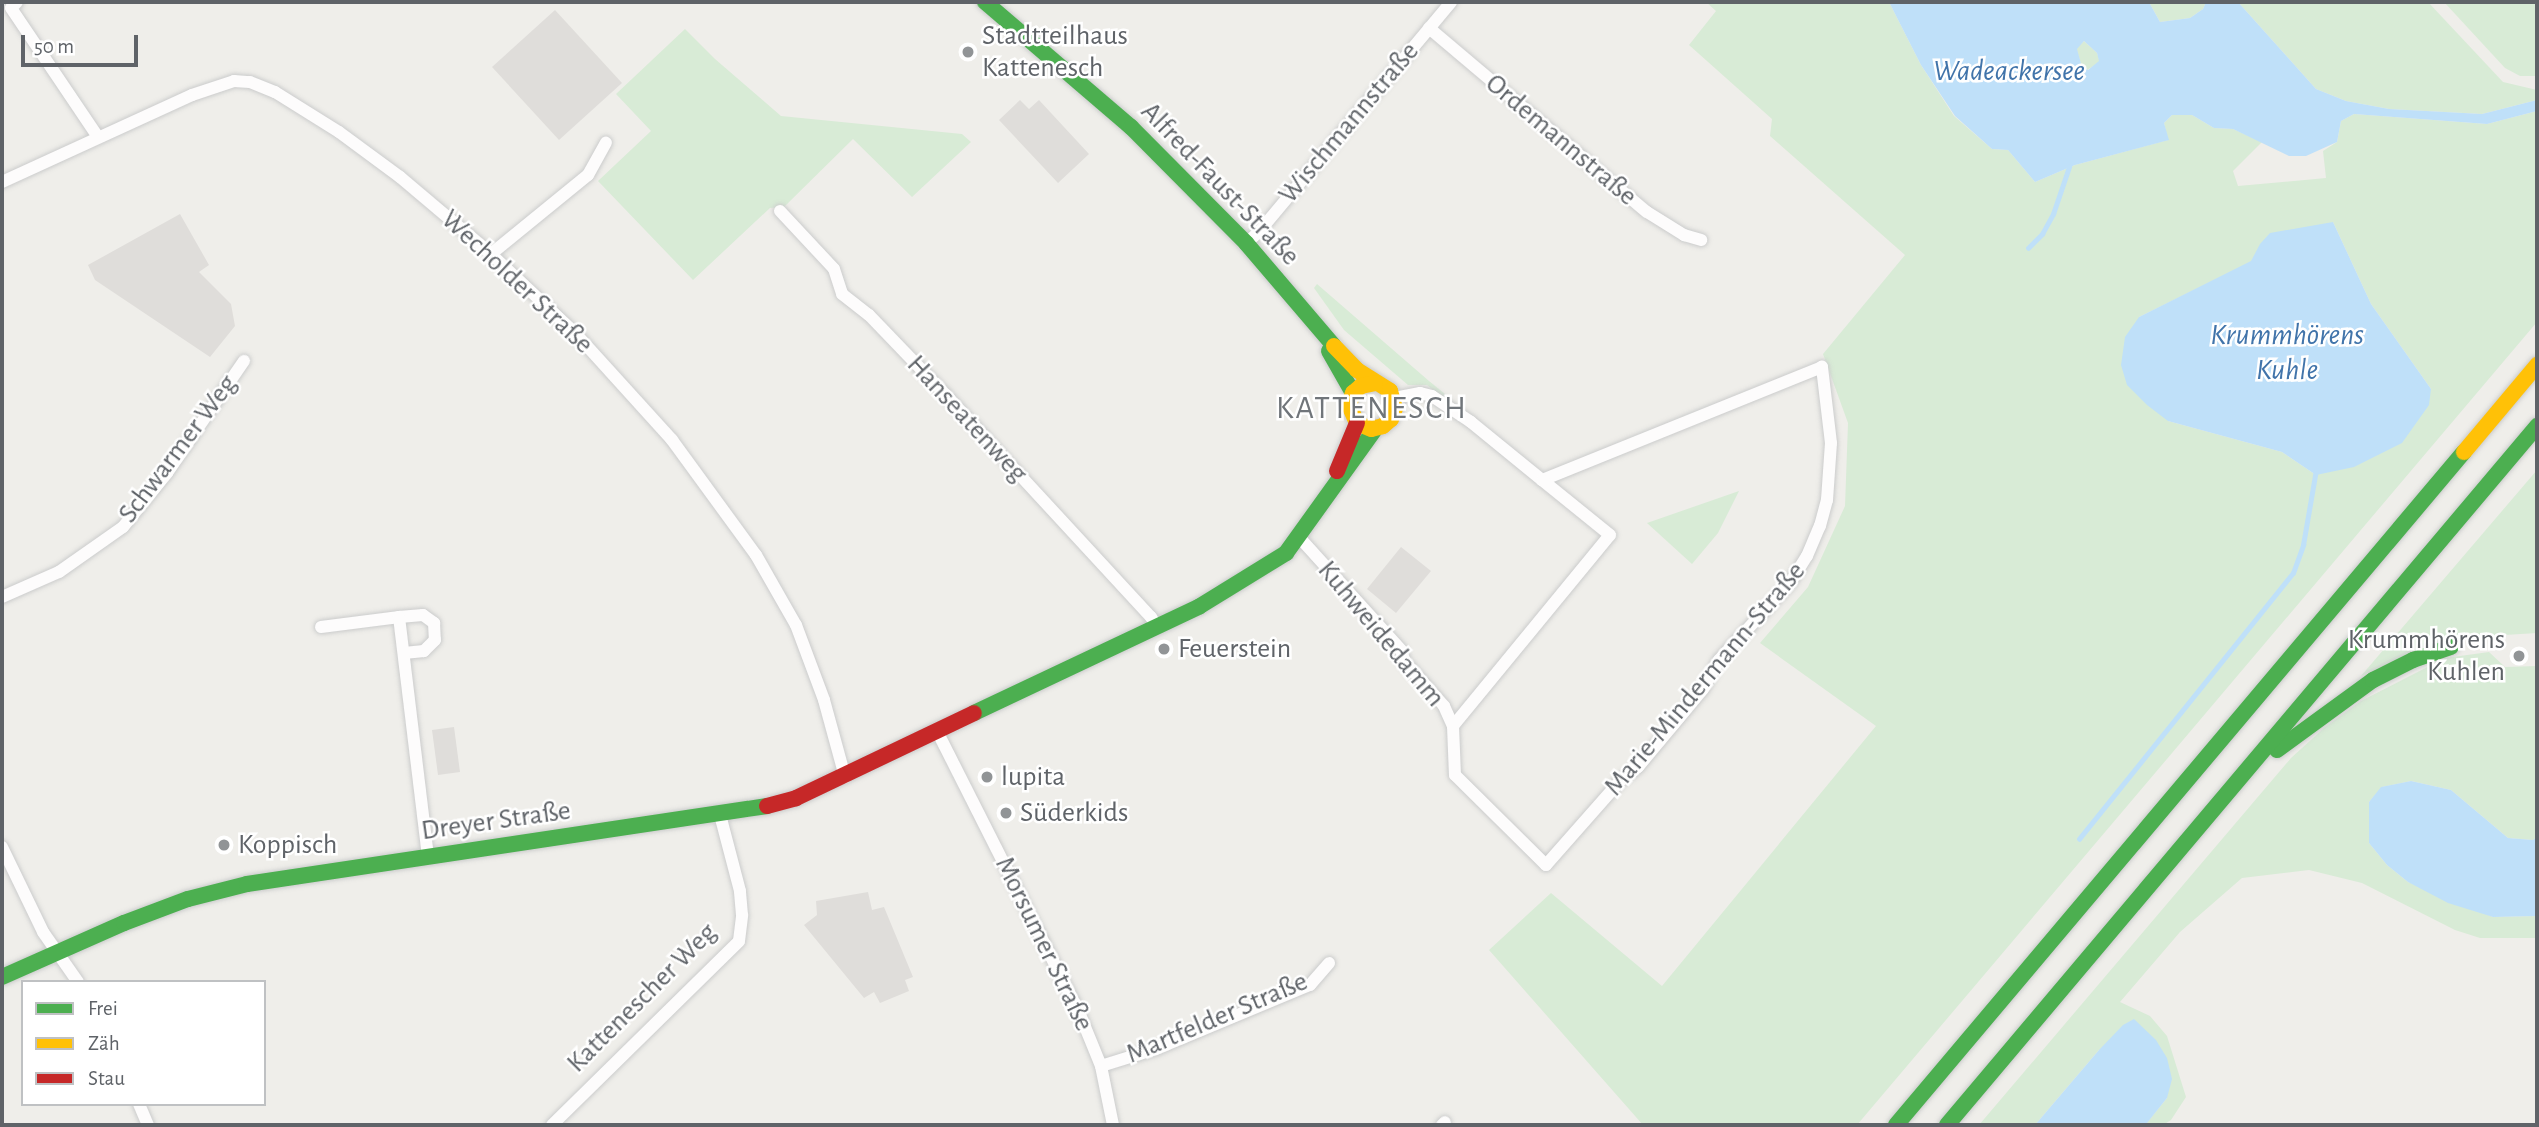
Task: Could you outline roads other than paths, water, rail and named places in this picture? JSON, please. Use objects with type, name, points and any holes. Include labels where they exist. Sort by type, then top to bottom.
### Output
[{"type":"main road","name":"Alfred-Faust-Straße","points":[[985,2],[1131,127],[1246,243],[1315,327],[1357,370],[1390,391],[1394,398]]},
{"type":"main road","name":"Alfred-Faust-Straße","points":[[1315,327],[1353,393],[1349,405],[1357,423]]},
{"type":"main road","points":[[1896,1125],[2537,365]]},
{"type":"main road","points":[[1353,393],[1361,386],[1375,383]]},
{"type":"main road","points":[[938,733],[1157,627],[1234,586],[1286,552],[1375,429],[1391,419],[1394,398]]},
{"type":"main road","points":[[1321,506],[1357,423],[1375,429]]},
{"type":"main road","points":[[1947,1125],[2537,426]]},
{"type":"main road","points":[[2238,780],[2336,704],[2373,680],[2413,660],[2451,647]]},
{"type":"main road","name":"Dreyer Straße","points":[[57,953],[124,923],[218,890],[279,878],[757,810],[796,798],[938,733]]},
{"type":"main road","points":[[2,977],[57,953]]},
{"type":"street","points":[[17,2],[11,8],[98,137]]},
{"type":"street","name":"Wischmannstraße","points":[[1246,243],[1258,233],[1451,2]]},
{"type":"street","name":"Ordemannstraße","points":[[1429,28],[1647,212],[1684,234],[1701,240]]},
{"type":"street","name":"Wecholder Straße","points":[[2,182],[98,137],[233,81],[250,82],[291,101],[339,132],[400,177],[491,254],[576,334],[672,440],[755,555],[796,625],[811,662],[845,777]]},
{"type":"street","points":[[491,254],[588,175],[606,143]]},
{"type":"street","name":"Hanseatenweg","points":[[780,211],[834,269],[842,294],[869,315],[946,395],[1151,617],[1157,627]]},
{"type":"street","name":"Schwarmer Weg","points":[[2,597],[59,572],[123,527],[167,473],[244,361]]},
{"type":"street","name":"Marie-Mindermann-Straße","points":[[1542,480],[1822,368],[1829,407],[1830,475],[1820,526],[1807,556],[1790,583],[1719,660],[1703,689],[1638,767],[1620,781],[1546,865]]},
{"type":"street","points":[[1394,398],[1420,393],[1432,396],[1471,422],[1610,535],[1453,726]]},
{"type":"street","name":"Kuhweidedamm","points":[[1299,537],[1401,650],[1405,662],[1444,706],[1453,726],[1455,775],[1546,865]]},
{"type":"street","points":[[321,628],[423,615],[434,623],[435,640],[424,651],[404,653]]},
{"type":"street","points":[[400,617],[428,858]]},
{"type":"street","name":"Morsumer Straße","points":[[938,733],[1040,929],[1101,1066],[1113,1125]]},
{"type":"street","name":"Kattenescher Weg","points":[[552,1125],[739,941],[742,915],[740,891],[720,815]]},
{"type":"street","points":[[2,847],[43,932],[77,980]]},
{"type":"street","name":"Martfelder Straße","points":[[1101,1066],[1156,1049],[1310,985],[1329,963]]},
{"type":"street","points":[[140,1106],[148,1125]]},
{"type":"water","name":"Wadeackersee","points":[[1889,2],[2149,2],[2160,22],[2190,18],[2203,9],[2206,2],[2238,2],[2316,89],[2346,101],[2389,109],[2482,114],[2537,100],[2537,111],[2487,124],[2354,114],[2341,121],[2337,142],[2306,156],[2289,156],[2233,129],[2214,128],[2192,115],[2172,115],[2164,123],[2169,140],[2075,165],[2035,182],[2008,150],[1992,149],[1955,116],[1921,65]],"holes":[[[2084,41],[2097,53],[2099,61],[2088,70],[2082,67],[2077,49]]]},
{"type":"water","name":"Krummhörens Kuhle","points":[[2333,222],[2371,304],[2431,389],[2429,405],[2402,443],[2354,467],[2316,475],[2282,452],[2168,421],[2127,385],[2121,365],[2125,337],[2139,317],[2251,261],[2270,233]]},
{"type":"water","points":[[2411,781],[2451,790],[2508,838],[2533,840],[2537,837],[2537,916],[2493,917],[2448,903],[2408,882],[2387,865],[2369,843],[2369,802],[2381,787]]},
{"type":"water","points":[[2134,1019],[2156,1040],[2167,1058],[2172,1079],[2167,1098],[2147,1123],[2035,1125],[2099,1050],[2123,1025]]},
{"type":"waterway","points":[[2028,248],[2042,234],[2053,214],[2069,167]]},
{"type":"waterway","points":[[2079,839],[2293,573],[2303,545],[2316,470]]},
{"type":"place","name":"Stadtteilhaus Kattenesch","points":[[968,52]]},
{"type":"place","name":"Feuerstein","points":[[1164,649]]},
{"type":"place","name":"Krummhörens Kuhlen","points":[[2519,656]]},
{"type":"place","name":"lupita","points":[[987,777]]},
{"type":"place","name":"Süderkids","points":[[1006,813]]},
{"type":"place","name":"Koppisch","points":[[224,845]]},
{"type":"district","name":"KATTENESCH","points":[[1372,408]]}]
